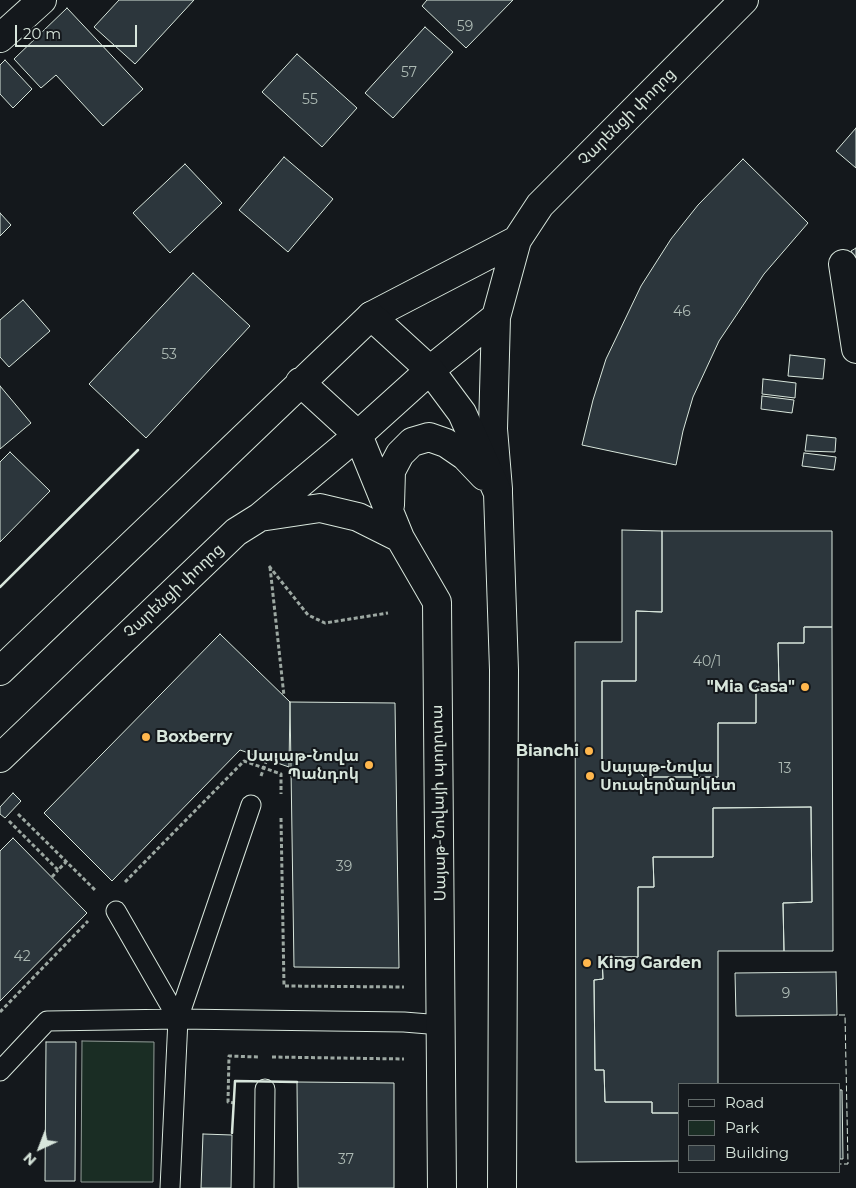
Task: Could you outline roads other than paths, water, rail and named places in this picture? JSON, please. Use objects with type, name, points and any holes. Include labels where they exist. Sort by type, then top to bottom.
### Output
[{"type":"main road","points":[[0,38],[42,0]]},
{"type":"main road","name":"Չարենցի փողոց","points":[[0,758],[236,532],[260,517],[358,436],[430,370],[496,317],[517,240],[540,205],[744,0]]},
{"type":"main road","name":"Չարենցի փողոց","points":[[0,671],[371,316],[517,240]]},
{"type":"main road","points":[[843,264],[856,349]]},
{"type":"main road","points":[[371,316],[430,370],[462,413],[498,493]]},
{"type":"main road","points":[[496,317],[493,429],[498,493],[504,670],[502,1188]]},
{"type":"main road","points":[[300,382],[358,436]]},
{"type":"main road","name":"Սայաթ-Նովայի պողոտա","points":[[358,436],[396,529],[437,602],[442,1188]]},
{"type":"main road","points":[[260,517],[320,508],[396,529],[389,494],[391,471],[400,454],[412,442],[429,437],[446,443],[464,456],[498,493]]},
{"type":"lane","points":[[170,1188],[178,1020],[251,805]]},
{"type":"lane","points":[[116,912],[178,1020]]},
{"type":"lane","points":[[0,1071],[47,1021],[404,1022],[441,1025]]},
{"type":"lane","points":[[264,1188],[265,1089]]},
{"type":"place","name":"\"Mia Casa\"","points":[[805,687]]},
{"type":"place","name":"Boxberry","points":[[146,737]]},
{"type":"place","name":"Bianchi","points":[[589,751]]},
{"type":"place","name":"Սայաթ-Նովա Պանդոկ","points":[[369,765]]},
{"type":"place","name":"Սայաթ-Նովա Սուպերմարկետ","points":[[590,776]]},
{"type":"place","name":"King Garden","points":[[587,963]]}]
